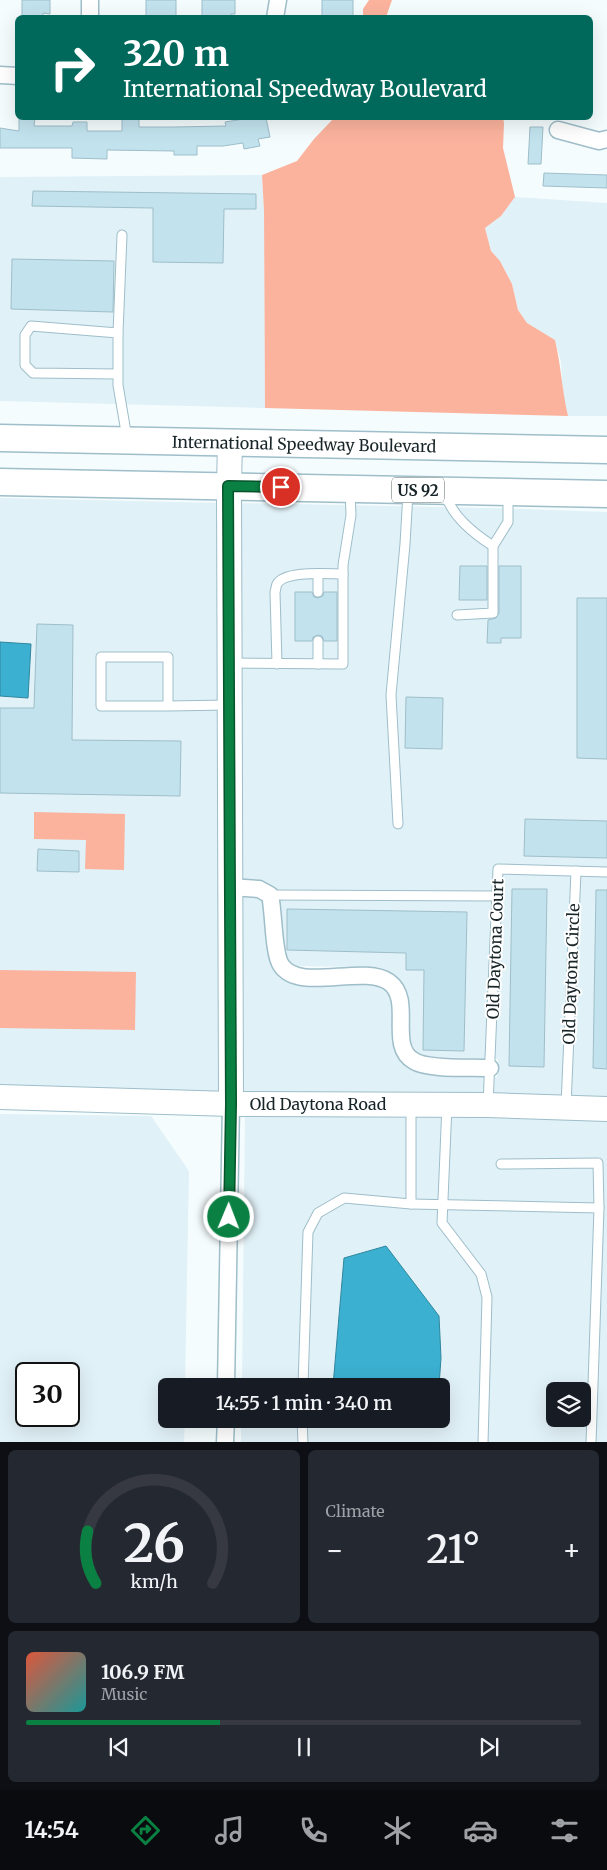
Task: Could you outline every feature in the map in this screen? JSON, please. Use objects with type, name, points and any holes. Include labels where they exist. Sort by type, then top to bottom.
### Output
[{"type":"main road","name":"International Speedway Boulevard","points":[[0,438],[607,450]]},
{"type":"main road","name":"US 92","points":[[0,482],[607,494]]},
{"type":"street","points":[[90,0],[90,15]]},
{"type":"street","points":[[276,15],[278,0]]},
{"type":"street","points":[[0,76],[15,76]]},
{"type":"street","points":[[558,130],[599,140],[607,139]]},
{"type":"street","points":[[226,1378],[231,1104],[228,486],[230,442]]},
{"type":"street","points":[[230,887],[259,889],[270,895],[273,905],[276,944],[280,965],[290,975],[307,977],[377,976],[389,982],[400,996],[402,1042],[407,1054],[414,1061],[429,1066],[490,1068]]},
{"type":"street","name":"Old Daytona Road","points":[[0,1097],[231,1104],[488,1105],[607,1109]]},
{"type":"street","points":[[225,1442],[226,1428]]},
{"type":"lane","points":[[122,235],[118,385],[128,440]]},
{"type":"lane","points":[[118,333],[31,326],[25,335],[26,364],[33,373],[118,374]]},
{"type":"lane","points":[[229,663],[343,664],[343,574],[351,515],[350,489]]},
{"type":"lane","points":[[398,824],[391,695],[408,490]]},
{"type":"lane","points":[[443,490],[449,506],[474,533],[493,546]]},
{"type":"lane","points":[[457,615],[492,613],[493,546],[508,522],[508,492]]},
{"type":"lane","points":[[277,664],[275,592],[277,584],[285,577],[296,574],[343,574]]},
{"type":"lane","points":[[318,574],[318,592]]},
{"type":"lane","points":[[318,641],[318,664]]},
{"type":"lane","points":[[168,706],[168,657],[101,657],[101,706],[168,706],[230,705]]},
{"type":"lane","name":"Old Daytona Court","points":[[488,1105],[498,869],[576,871]]},
{"type":"lane","points":[[576,871],[607,872]]},
{"type":"lane","name":"Old Daytona Circle","points":[[566,1108],[576,871]]},
{"type":"lane","points":[[270,895],[497,896]]},
{"type":"lane","points":[[411,1105],[411,1204]]},
{"type":"lane","points":[[447,1105],[442,1222],[481,1274],[487,1297],[483,1442]]},
{"type":"lane","points":[[502,1164],[598,1163],[599,1208],[591,1442]]},
{"type":"lane","points":[[303,1378],[308,1232],[318,1213],[344,1198],[411,1204],[599,1208]]},
{"type":"lane","points":[[302,1428],[303,1442]]},
{"type":"shaded area","points":[[369,0],[392,0],[387,15],[363,15],[363,9]]},
{"type":"shaded area","points":[[332,120],[503,120],[503,148],[515,197],[501,216],[485,228],[491,251],[500,261],[512,284],[518,310],[527,323],[555,340],[568,416],[265,408],[264,211],[262,175],[297,161]]},
{"type":"shaded area","points":[[262,175],[264,211],[265,408],[0,401],[0,177]]},
{"type":"shaded area","points":[[515,197],[607,203],[607,416],[568,416],[563,394],[561,362],[555,340],[527,323],[518,310],[512,284],[500,261],[491,251],[485,228],[501,216]]},
{"type":"shaded area","points":[[0,498],[222,503],[223,1095],[0,1088]]},
{"type":"shaded area","points":[[237,503],[607,512],[607,1100],[239,1095],[238,897],[257,898],[263,901],[272,967],[285,981],[307,985],[375,985],[385,990],[392,1000],[394,1043],[400,1058],[409,1068],[429,1074],[497,1077],[498,1059],[431,1057],[418,1053],[409,1040],[406,992],[395,976],[377,967],[294,966],[287,960],[277,892],[273,887],[262,881],[238,879]]},
{"type":"shaded area","points":[[34,812],[125,814],[124,870],[85,869],[86,840],[34,839]]},
{"type":"shaded area","points":[[0,970],[136,972],[135,1030],[0,1028]]},
{"type":"shaded area","points":[[245,1113],[607,1118],[607,1442],[241,1442],[241,1428],[450,1428],[450,1378],[440,1378],[441,1358],[439,1316],[339,1324],[334,1378],[242,1378]]},
{"type":"shaded area","points":[[0,1114],[151,1116],[189,1171],[185,1378],[158,1378],[158,1428],[185,1428],[184,1442],[0,1442]]},
{"type":"water","points":[[0,642],[31,644],[28,698],[0,696]]},
{"type":"water","points":[[386,1246],[439,1316],[441,1358],[440,1378],[334,1378],[344,1258]]},
{"type":"building","points":[[22,0],[50,0],[50,14],[22,15]]},
{"type":"building","points":[[146,0],[176,0],[176,15],[146,15]]},
{"type":"building","points":[[202,0],[235,0],[235,14],[202,15]]},
{"type":"building","points":[[322,0],[353,0],[353,15],[322,15]]},
{"type":"building","points":[[19,120],[35,120],[34,126],[72,126],[73,122],[87,122],[87,131],[122,131],[122,120],[139,120],[139,127],[174,127],[226,126],[225,122],[238,120],[266,120],[270,137],[258,139],[260,146],[244,149],[243,143],[223,146],[197,146],[197,155],[174,155],[174,151],[107,150],[107,159],[72,158],[72,148],[0,148],[0,128],[19,131]]},
{"type":"building","points":[[530,127],[543,127],[541,164],[528,164]]},
{"type":"building","points":[[544,173],[607,175],[607,188],[543,186]]},
{"type":"building","points":[[33,191],[256,194],[256,209],[224,209],[223,263],[153,262],[153,208],[32,206]]},
{"type":"building","points":[[12,259],[114,261],[113,312],[11,309]]},
{"type":"building","points":[[460,566],[487,566],[487,600],[459,600]]},
{"type":"building","points":[[499,566],[521,566],[521,638],[501,638],[501,643],[487,643],[488,620],[496,618],[499,613]]},
{"type":"building","points":[[295,592],[312,592],[314,597],[318,598],[323,596],[324,592],[337,592],[337,641],[324,641],[322,636],[318,635],[313,637],[312,641],[295,641]]},
{"type":"building","points":[[577,598],[607,598],[607,759],[577,758]]},
{"type":"building","points":[[37,624],[73,625],[72,740],[181,741],[180,796],[0,793],[0,708],[34,708]]},
{"type":"building","points":[[406,697],[443,698],[442,749],[405,748]]},
{"type":"building","points":[[525,819],[607,821],[607,858],[524,856]]},
{"type":"building","points":[[38,849],[79,851],[79,872],[37,871]]},
{"type":"building","points":[[512,889],[547,889],[544,1067],[509,1066]]},
{"type":"building","points":[[596,890],[607,890],[607,1069],[593,1068]]},
{"type":"building","points":[[287,909],[467,912],[464,1051],[423,1050],[424,970],[406,970],[406,953],[287,950]]},
{"type":"route","points":[[229,1217],[231,1104],[230,521],[228,486],[281,487]]}]
